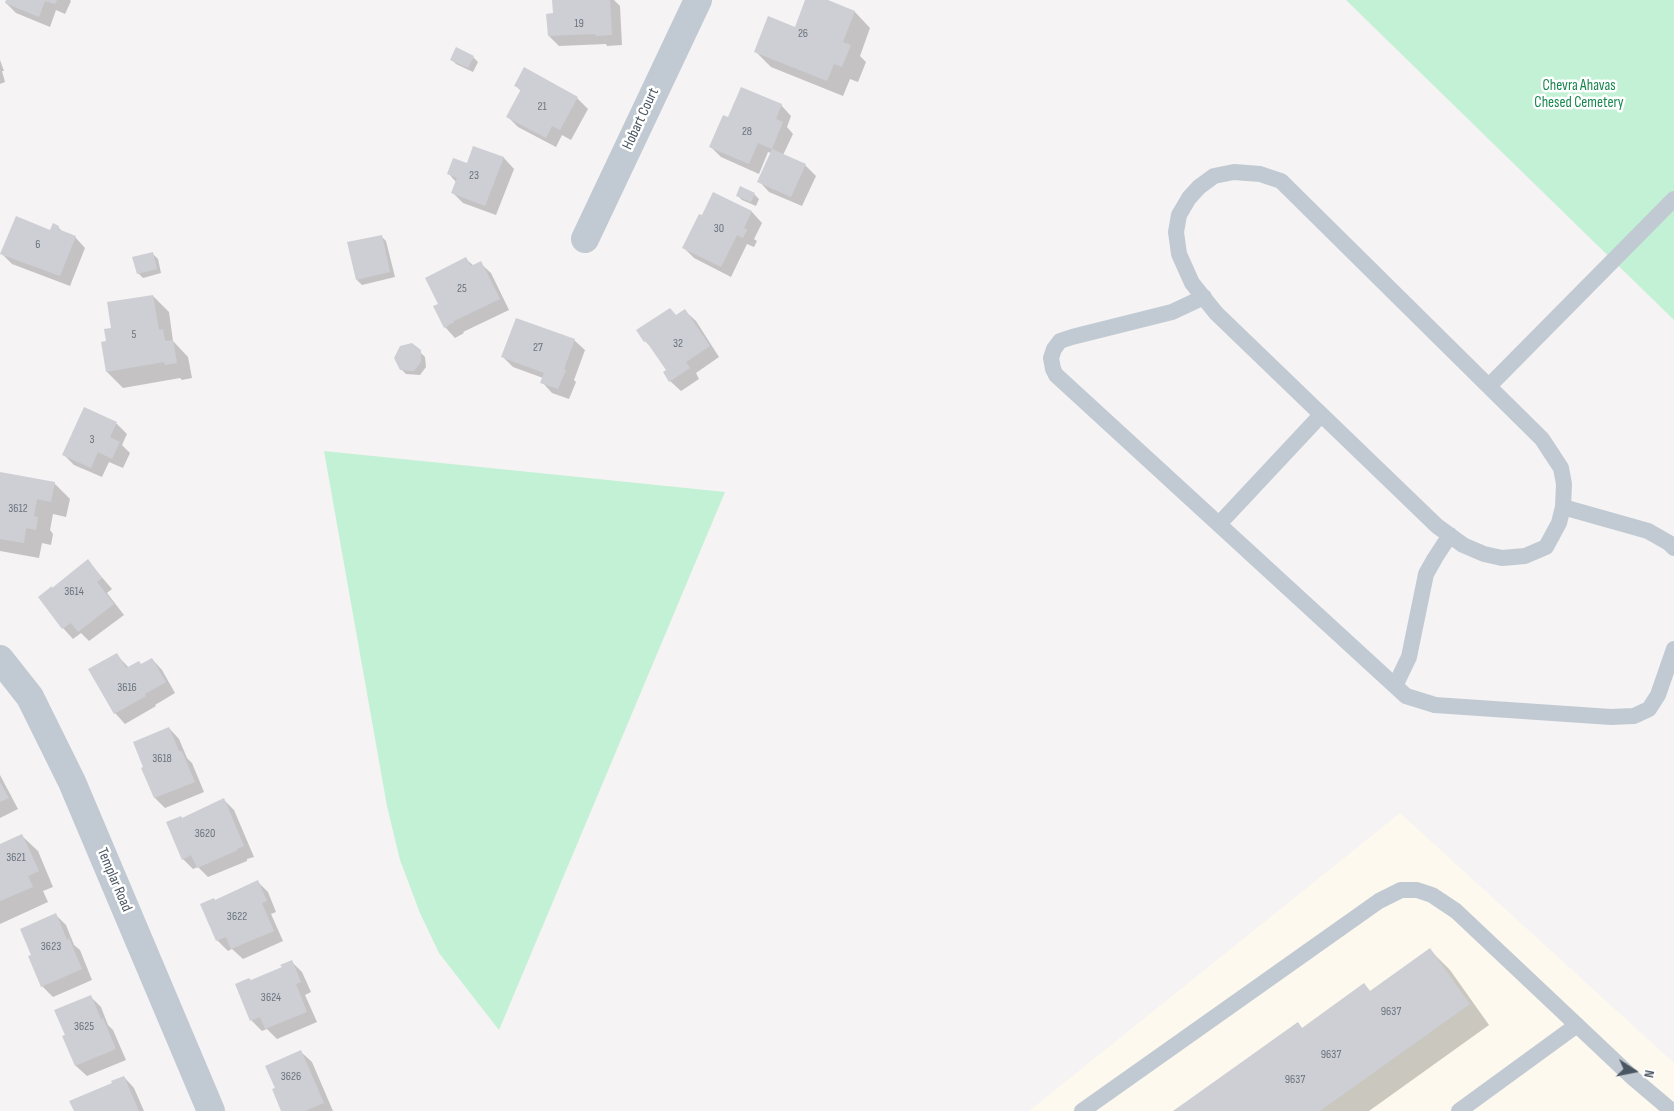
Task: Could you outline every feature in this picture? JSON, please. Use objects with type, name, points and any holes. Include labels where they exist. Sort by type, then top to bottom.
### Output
[{"type":"street","name":"Hobart Court","points":[[585,239],[698,0]]},
{"type":"street","name":"Templar Road","points":[[0,659],[30,697],[72,782],[211,1111]]},
{"type":"lane","points":[[1234,172],[1260,174],[1281,181],[1489,386],[1542,439],[1561,468],[1564,484],[1563,507],[1559,524],[1546,547],[1525,556],[1502,558],[1484,554],[1463,546],[1437,526],[1216,313],[1192,283],[1179,254],[1176,232],[1179,215],[1188,198],[1214,176],[1234,172]]},
{"type":"lane","points":[[1489,386],[1674,199]]},
{"type":"lane","points":[[1204,298],[1172,312],[1060,341],[1054,349],[1051,358],[1052,368],[1056,375],[1406,696],[1435,705],[1611,717],[1634,716],[1649,709],[1658,695],[1674,649]]},
{"type":"lane","points":[[1218,524],[1321,415]]},
{"type":"lane","points":[[1563,507],[1648,531],[1674,548]]},
{"type":"lane","points":[[1395,686],[1409,657],[1426,574],[1434,558],[1450,535]]},
{"type":"lane","points":[[1082,1111],[1379,901],[1401,890],[1417,890],[1432,895],[1456,910],[1633,1078],[1672,1111]]},
{"type":"lane","points":[[1459,1111],[1577,1025]]},
{"type":"shaded area","points":[[1400,813],[1674,1063],[1674,1111],[1029,1111]]},
{"type":"green space","name":"Chevra Ahavas Chesed Cemetery","points":[[1346,0],[1674,0],[1674,320]]},
{"type":"green space","points":[[324,451],[725,492],[499,1030],[439,953],[420,913],[400,860],[387,806]]},
{"type":"building","points":[[6,0],[57,0],[55,4],[45,1],[39,17],[5,3]]},
{"type":"building","points":[[552,0],[610,0],[612,35],[548,36],[546,14],[553,13]]},
{"type":"building","points":[[805,0],[828,0],[855,11],[843,42],[851,45],[842,67],[834,64],[827,81],[754,52],[768,16],[795,27]]},
{"type":"building","points":[[456,47],[474,56],[468,68],[450,60]]},
{"type":"building","points":[[524,67],[578,97],[560,130],[552,126],[546,138],[506,117],[521,89],[514,86]]},
{"type":"building","points":[[741,87],[782,104],[776,119],[783,122],[772,149],[758,143],[749,164],[709,147],[723,115],[728,117]]},
{"type":"building","points":[[473,146],[504,157],[485,206],[451,193],[457,178],[447,174],[453,158],[467,163]]},
{"type":"building","points":[[772,149],[806,164],[791,197],[757,182]]},
{"type":"building","points":[[740,186],[755,193],[751,202],[736,196]]},
{"type":"building","points":[[713,192],[752,211],[744,228],[747,230],[743,238],[737,235],[721,267],[682,248],[699,214],[702,215]]},
{"type":"building","points":[[16,216],[50,230],[53,223],[59,226],[58,229],[76,236],[60,276],[0,254]]},
{"type":"building","points":[[382,235],[390,272],[356,280],[347,242]]},
{"type":"building","points":[[153,252],[157,269],[137,274],[132,257]]},
{"type":"building","points":[[466,257],[471,266],[481,261],[500,299],[454,321],[444,328],[433,306],[438,304],[425,278]]},
{"type":"building","points":[[153,295],[159,330],[163,329],[165,341],[173,340],[177,363],[165,365],[164,362],[106,372],[101,342],[106,341],[104,329],[111,328],[107,302]]},
{"type":"building","points":[[670,308],[676,315],[685,309],[710,346],[686,362],[690,368],[669,382],[663,372],[666,370],[636,330]]},
{"type":"building","points":[[516,318],[575,339],[558,389],[540,383],[544,373],[501,357]]},
{"type":"building","points":[[412,343],[421,350],[421,362],[414,371],[400,370],[394,358],[400,346]]},
{"type":"building","points":[[84,407],[117,422],[110,437],[120,442],[112,459],[98,452],[91,468],[62,455]]},
{"type":"building","points":[[0,472],[55,482],[51,502],[37,499],[34,516],[38,517],[36,530],[26,528],[24,543],[0,539]]},
{"type":"building","points":[[88,559],[102,578],[97,582],[114,604],[78,632],[71,623],[62,629],[38,597]]},
{"type":"building","points":[[117,653],[126,668],[139,661],[141,664],[152,658],[166,682],[114,714],[88,669]]},
{"type":"building","points":[[169,727],[195,782],[154,798],[141,768],[143,767],[133,742]]},
{"type":"building","points":[[0,782],[9,798],[0,802]]},
{"type":"building","points":[[224,798],[244,846],[197,868],[191,855],[182,860],[166,822],[181,816],[182,818]]},
{"type":"building","points":[[22,834],[39,871],[28,876],[33,887],[0,901],[0,844]]},
{"type":"building","points":[[258,880],[267,901],[262,903],[274,931],[231,949],[226,937],[216,941],[200,904],[214,898],[215,900]]},
{"type":"building","points":[[56,913],[82,969],[41,987],[28,956],[31,955],[20,929]]},
{"type":"building","points":[[1430,948],[1470,1004],[1320,1111],[1173,1111],[1298,1022],[1302,1028],[1364,983],[1370,991]]},
{"type":"building","points":[[292,960],[301,982],[296,984],[307,1012],[265,1029],[260,1017],[250,1021],[235,984],[249,978],[251,980],[282,967],[280,965]]},
{"type":"building","points":[[91,995],[116,1049],[75,1066],[62,1036],[65,1035],[54,1010]]},
{"type":"building","points":[[301,1050],[324,1103],[305,1111],[281,1111],[272,1089],[275,1088],[265,1066]]},
{"type":"building","points":[[124,1076],[139,1111],[74,1111],[69,1101]]}]
